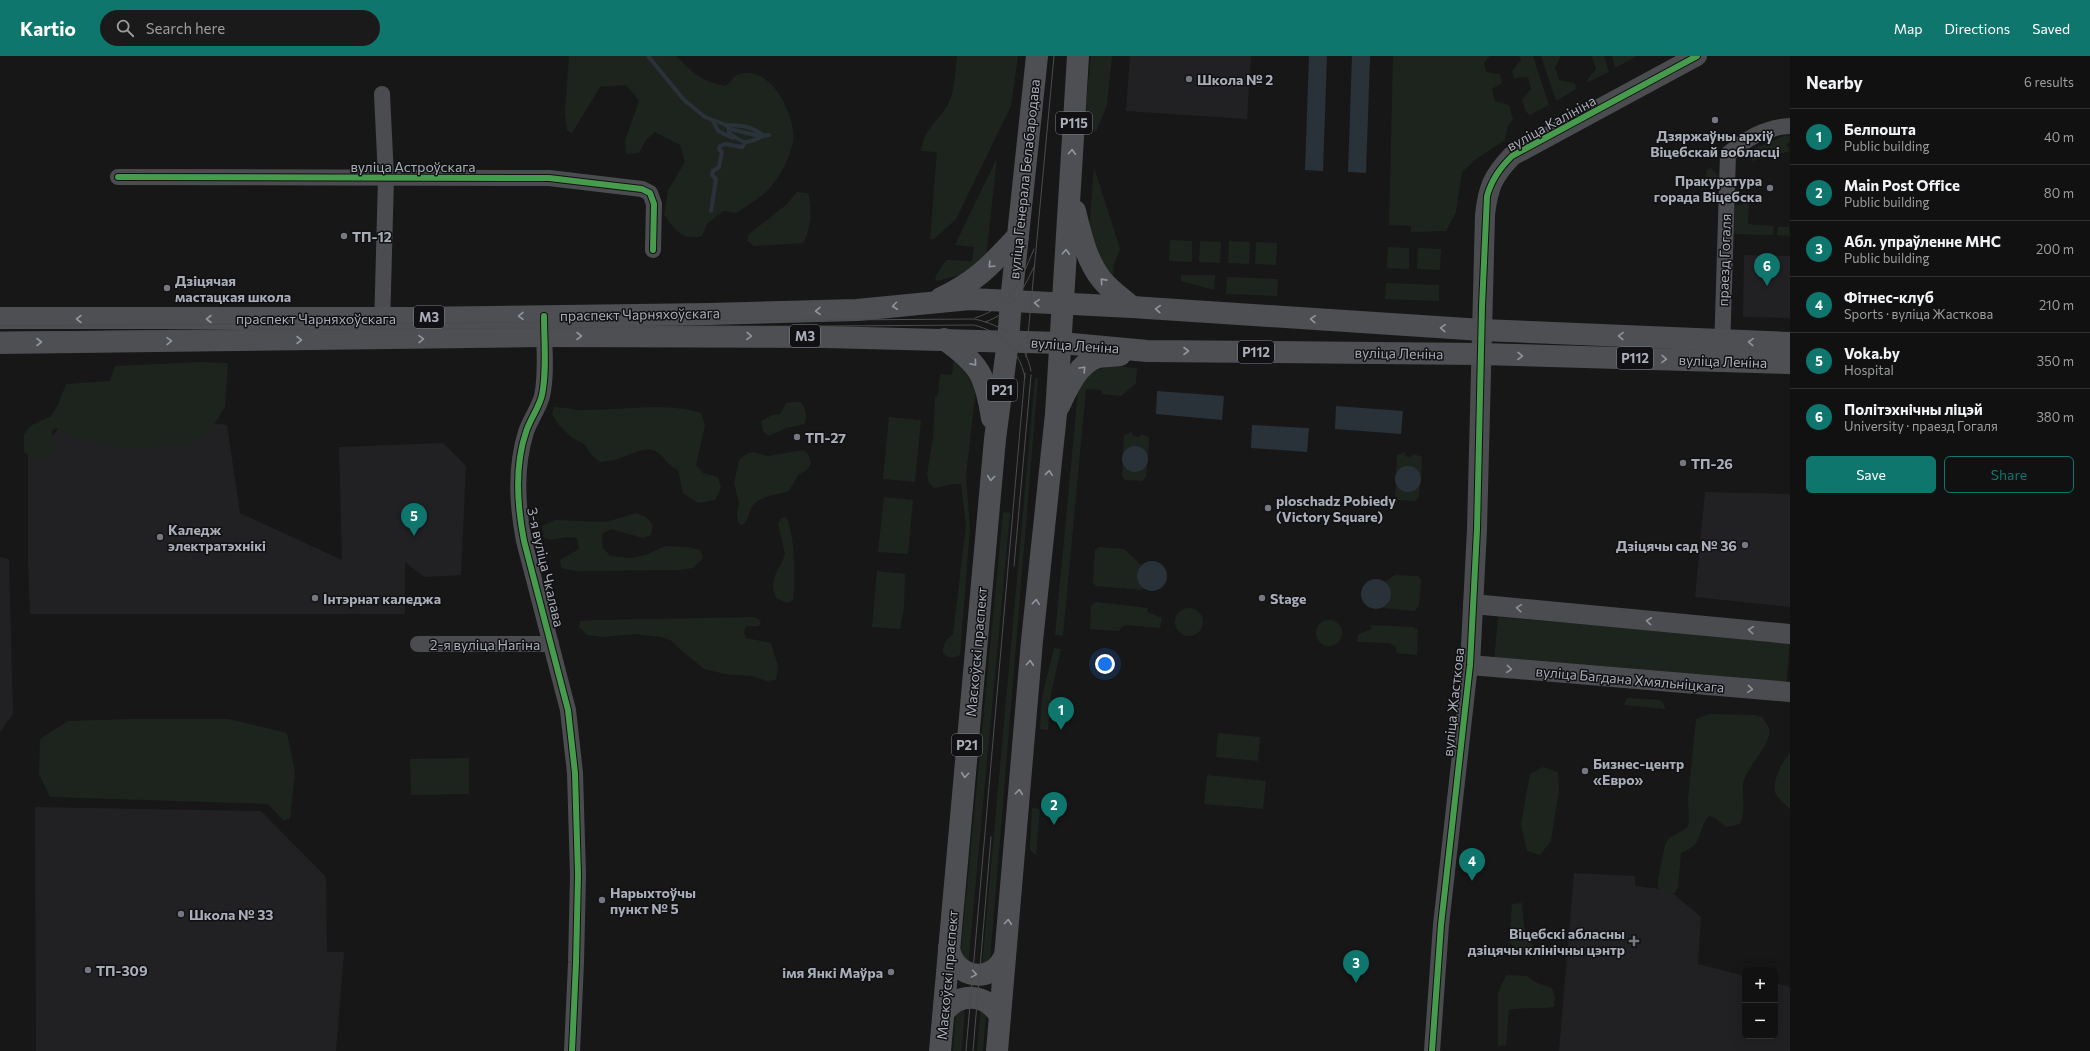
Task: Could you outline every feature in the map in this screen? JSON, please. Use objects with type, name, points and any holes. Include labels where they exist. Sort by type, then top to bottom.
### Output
[{"type":"main road","name":"вуліца Генерала Белабародава","points":[[1011,301],[1037,56]]},
{"type":"main road","name":"Р115","points":[[1063,304],[1078,56]]},
{"type":"main road","points":[[1070,191],[1089,261],[1103,281],[1132,307]]},
{"type":"main road","points":[[932,302],[963,288],[979,276],[1018,236]]},
{"type":"main road","name":"праспект Чарняхоўскага","points":[[0,343],[382,339],[544,326],[858,310],[932,302],[970,300],[1063,304]]},
{"type":"main road","name":"Маскоўскі праспект","points":[[940,1051],[995,439],[1008,341],[1011,301]]},
{"type":"main road","points":[[997,1051],[1032,641],[1056,414],[1063,304]]},
{"type":"main road","name":"вуліца Леніна","points":[[1063,304],[1132,307],[1482,330],[1722,350],[1790,363]]},
{"type":"main road","name":"праспект Чарняхоўскага","points":[[0,318],[382,317],[710,336],[1008,341]]},
{"type":"main road","points":[[944,339],[975,364],[985,380],[995,439]]},
{"type":"main road","name":"вуліца Леніна","points":[[1008,341],[1061,343],[1147,351],[1481,354],[1722,350],[1790,343]]},
{"type":"main road","points":[[1056,414],[1068,387],[1084,366],[1096,358],[1147,351]]},
{"type":"main road","points":[[949,948],[950,955],[958,967],[963,971],[976,975],[988,973],[994,970],[1005,955]]},
{"type":"main road","points":[[944,1012],[948,1006],[960,999],[974,997],[990,1003],[1000,1016]]},
{"type":"street","name":"вуліца Калініна","points":[[1481,354],[1487,196],[1492,181],[1500,168],[1512,156],[1697,56]]},
{"type":"street","points":[[382,94],[386,177],[382,339]]},
{"type":"street","name":"праезд Гогаля","points":[[1722,350],[1728,154],[1747,139],[1760,132],[1790,126]]},
{"type":"street","name":"вуліца Астроўскага","points":[[118,177],[550,178],[642,188],[650,193],[654,204],[654,250]]},
{"type":"street","name":"3-я вуліца Чкалава","points":[[544,326],[542,396],[526,430],[519,461],[519,513],[568,710],[575,773],[578,875],[572,1051]]},
{"type":"street","name":"вуліца Жасткова","points":[[1432,1051],[1441,925],[1470,665],[1477,529],[1481,354]]},
{"type":"street","points":[[1473,604],[1790,634]]},
{"type":"street","name":"2-я вуліца Нагіна","points":[[418,644],[551,644]]},
{"type":"street","name":"вуліца Багдана Хмяльніцкага","points":[[1470,665],[1790,692]]},
{"type":"shaded area","points":[[569,56],[677,56],[698,76],[710,82],[726,86],[737,75],[749,73],[760,76],[770,83],[778,94],[785,106],[793,131],[793,142],[783,168],[770,188],[751,203],[736,213],[723,211],[707,224],[702,236],[684,236],[676,230],[664,215],[668,190],[685,162],[680,145],[655,132],[646,140],[639,153],[626,154],[625,141],[639,101],[626,85],[600,87],[572,133],[567,130],[565,113]]},
{"type":"shaded area","points":[[957,56],[1018,56],[1011,106],[956,219],[934,239],[930,239],[937,152],[921,151],[922,143],[928,131],[949,102],[954,86]]},
{"type":"shaded area","points":[[1091,56],[1112,56],[1107,105],[1096,132],[1087,124],[1086,103]]},
{"type":"shaded area","name":"Школа № 2","points":[[1130,56],[1251,56],[1247,119],[1126,111]]},
{"type":"shaded area","points":[[1309,56],[1327,56],[1323,171],[1305,170]]},
{"type":"shaded area","points":[[1352,56],[1370,56],[1366,173],[1348,172]]},
{"type":"shaded area","points":[[1393,56],[1490,56],[1484,63],[1486,72],[1500,74],[1502,83],[1492,89],[1495,101],[1509,105],[1513,120],[1508,125],[1505,140],[1476,159],[1462,172],[1456,212],[1446,231],[1411,232],[1411,226],[1389,225]]},
{"type":"shaded area","points":[[1520,56],[1533,56],[1549,105],[1530,115],[1526,112],[1522,100],[1531,89],[1528,77],[1514,78],[1512,71],[1521,60]]},
{"type":"shaded area","points":[[1541,56],[1561,56],[1555,67],[1559,80],[1575,83],[1576,89],[1556,101]]},
{"type":"shaded area","points":[[1592,56],[1604,56],[1609,72],[1588,82],[1587,80],[1596,69]]},
{"type":"shaded area","points":[[1612,56],[1637,56],[1615,68]]},
{"type":"shaded area","points":[[1786,135],[1790,136],[1790,142],[1786,144],[1790,151],[1752,161],[1748,151]]},
{"type":"shaded area","points":[[997,158],[986,258],[962,275],[936,281],[935,277],[946,260],[972,261],[974,247],[955,245]]},
{"type":"shaded area","points":[[1094,167],[1120,249],[1114,264],[1113,279],[1108,277],[1089,231]]},
{"type":"shaded area","points":[[1711,168],[1718,176],[1718,185],[1710,183],[1706,179],[1707,170]]},
{"type":"shaded area","points":[[797,192],[808,193],[810,205],[808,232],[803,243],[754,246],[747,241],[749,234],[786,205]]},
{"type":"shaded area","points":[[1743,198],[1749,198],[1748,224],[1774,226],[1773,235],[1734,234],[1735,206],[1742,204]]},
{"type":"shaded area","points":[[1789,224],[1790,236],[1777,235],[1778,227],[1788,227]]},
{"type":"shaded area","points":[[1170,240],[1192,241],[1192,262],[1169,261]]},
{"type":"shaded area","points":[[1200,241],[1221,242],[1220,263],[1199,262]]},
{"type":"shaded area","points":[[1229,241],[1250,242],[1249,264],[1228,263]]},
{"type":"shaded area","points":[[1256,242],[1277,243],[1276,265],[1255,264]]},
{"type":"shaded area","points":[[1388,247],[1409,248],[1409,269],[1387,268]]},
{"type":"shaded area","points":[[1418,248],[1441,249],[1440,270],[1417,269]]},
{"type":"shaded area","points":[[1744,255],[1790,256],[1790,318],[1743,317]]},
{"type":"shaded area","points":[[1181,275],[1215,275],[1214,290],[1181,281]]},
{"type":"shaded area","points":[[1227,277],[1278,279],[1277,296],[1226,294]]},
{"type":"shaded area","points":[[1386,283],[1439,285],[1439,301],[1385,299]]},
{"type":"shaded area","points":[[954,356],[964,361],[976,388],[966,475],[970,529],[960,655],[951,657],[943,653],[943,650],[945,642],[953,634],[966,525],[961,484],[934,488],[929,483],[927,474],[933,438],[935,397],[938,396],[940,374],[952,375]]},
{"type":"shaded area","points":[[202,362],[228,363],[225,407],[208,434],[189,444],[122,448],[72,436],[56,428],[52,431],[54,452],[44,459],[34,459],[24,452],[24,435],[30,426],[51,416],[58,405],[66,384],[110,381],[115,366]]},
{"type":"shaded area","points":[[1110,366],[1137,368],[1136,383],[1121,396],[1102,394],[1102,390],[1086,389],[1063,636],[1055,635],[1078,391],[1090,372]]},
{"type":"shaded area","points":[[1035,378],[1038,378],[990,961],[982,967]]},
{"type":"shaded area","points":[[1157,391],[1224,396],[1222,420],[1156,414]]},
{"type":"shaded area","points":[[801,402],[803,405],[806,412],[805,424],[786,428],[769,436],[763,432],[761,421],[772,415],[780,414],[786,403]]},
{"type":"shaded area","points":[[1336,406],[1403,411],[1401,434],[1335,429]]},
{"type":"shaded area","points":[[554,407],[581,410],[659,407],[701,413],[705,425],[696,465],[703,473],[718,477],[721,488],[715,500],[698,503],[683,493],[678,470],[671,466],[657,452],[652,450],[636,452],[620,459],[600,462],[591,454],[584,444],[571,437],[558,424],[552,414]]},
{"type":"shaded area","points":[[889,417],[921,420],[915,482],[883,479]]},
{"type":"shaded area","name":"Каледж электратэхнікі","points":[[227,425],[240,513],[342,560],[339,447],[443,443],[466,466],[461,575],[424,577],[405,562],[405,614],[30,614],[28,562],[28,438],[50,439],[59,428]]},
{"type":"shaded area","points":[[1252,425],[1309,428],[1307,452],[1251,448]]},
{"type":"shaded area","points":[[1132,432],[1133,436],[1140,437],[1141,434],[1149,437],[1148,459],[1147,454],[1134,446],[1127,449],[1123,455],[1124,435]]},
{"type":"shaded area","points":[[1135,446],[1144,450],[1148,459],[1144,468],[1135,472],[1126,468],[1122,459],[1126,450]]},
{"type":"shaded area","points":[[803,450],[808,454],[811,463],[807,470],[799,474],[789,491],[760,500],[752,507],[747,519],[742,525],[738,522],[737,513],[739,503],[734,483],[739,460],[746,454],[753,452],[768,456]]},
{"type":"shaded area","points":[[1405,452],[1405,456],[1409,457],[1414,454],[1422,457],[1421,479],[1420,474],[1403,467],[1396,475],[1397,455]]},
{"type":"shaded area","points":[[1123,464],[1125,467],[1136,472],[1141,471],[1147,464],[1146,477],[1142,481],[1125,480],[1122,476]]},
{"type":"shaded area","points":[[1408,466],[1417,470],[1421,479],[1417,488],[1408,492],[1399,488],[1395,479],[1399,470]]},
{"type":"shaded area","points":[[1396,483],[1398,487],[1417,488],[1420,484],[1419,497],[1415,501],[1398,500],[1395,496]]},
{"type":"shaded area","name":"Дзіцячы сад № 36","points":[[1705,492],[1790,494],[1790,607],[1695,597]]},
{"type":"shaded area","points":[[884,497],[913,500],[908,554],[878,552]]},
{"type":"shaded area","points":[[1003,512],[1010,513],[968,967],[961,950]]},
{"type":"shaded area","points":[[636,513],[646,517],[653,525],[651,535],[643,538],[611,529],[602,534],[603,548],[610,556],[631,558],[646,555],[665,546],[686,547],[700,550],[703,558],[693,568],[680,570],[574,571],[561,568],[560,560],[579,549],[577,538],[544,538],[542,526],[555,520],[606,522]]},
{"type":"shaded area","points":[[786,517],[793,546],[794,570],[793,600],[787,603],[776,598],[773,585],[775,575],[785,554],[778,524],[781,518]]},
{"type":"shaded area","points":[[1099,547],[1124,549],[1141,565],[1138,571],[1138,577],[1139,583],[1143,588],[1142,590],[1096,586],[1093,583],[1095,550]]},
{"type":"shaded area","points":[[0,557],[9,559],[13,714],[0,732]]},
{"type":"shaded area","points":[[1152,561],[1158,562],[1166,570],[1166,582],[1158,590],[1152,591],[1146,590],[1138,582],[1137,576],[1138,570],[1146,562]]},
{"type":"shaded area","points":[[877,571],[905,574],[904,608],[900,629],[872,627]]},
{"type":"shaded area","points":[[1395,575],[1418,576],[1421,580],[1419,606],[1414,611],[1383,608],[1390,599],[1391,595],[1390,589],[1385,582]]},
{"type":"shaded area","points":[[1376,579],[1387,583],[1391,594],[1387,605],[1376,609],[1365,605],[1361,594],[1365,583]]},
{"type":"shaded area","points":[[1096,602],[1148,608],[1147,612],[1162,618],[1160,628],[1126,625],[1119,631],[1090,629],[1091,606]]},
{"type":"shaded area","points":[[1189,608],[1195,609],[1199,612],[1202,616],[1202,628],[1199,632],[1195,635],[1189,636],[1183,635],[1179,632],[1176,628],[1175,622],[1176,616],[1179,612],[1183,609]]},
{"type":"shaded area","points":[[755,617],[761,621],[759,626],[747,626],[744,630],[746,638],[771,643],[778,666],[776,680],[767,681],[752,676],[725,674],[704,669],[672,641],[661,637],[634,634],[603,637],[587,635],[579,627],[580,621],[597,620]]},
{"type":"shaded area","points":[[1498,617],[1790,642],[1786,686],[1494,660]]},
{"type":"shaded area","points":[[1329,620],[1338,624],[1342,633],[1338,642],[1329,646],[1320,642],[1316,633],[1320,624]]},
{"type":"shaded area","points":[[1370,625],[1413,627],[1418,630],[1417,655],[1397,653],[1396,647],[1390,643],[1357,642],[1358,634],[1372,629]]},
{"type":"shaded area","points":[[1054,648],[1061,649],[1051,694],[1048,730],[1040,729],[1042,697]]},
{"type":"shaded area","points":[[1626,699],[1660,700],[1664,704],[1665,709],[1624,705]]},
{"type":"shaded area","points":[[1710,714],[1755,715],[1762,717],[1769,728],[1769,734],[1767,741],[1745,777],[1743,784],[1743,815],[1740,824],[1726,827],[1715,818],[1709,816],[1704,823],[1696,843],[1681,853],[1678,887],[1675,893],[1663,893],[1658,887],[1658,880],[1665,845],[1669,838],[1687,828],[1689,821],[1688,799],[1696,719]]},
{"type":"shaded area","points":[[132,719],[229,719],[287,733],[295,772],[290,819],[283,820],[268,804],[50,797],[39,774],[40,739],[68,721]]},
{"type":"shaded area","points":[[1218,733],[1260,737],[1258,761],[1216,757]]},
{"type":"shaded area","points":[[1790,753],[1790,810],[1775,792],[1775,780],[1780,767]]},
{"type":"shaded area","points":[[469,758],[469,794],[411,795],[410,759]]},
{"type":"shaded area","points":[[1543,767],[1558,772],[1559,790],[1551,841],[1540,855],[1527,851],[1521,824],[1530,774]]},
{"type":"shaded area","points":[[1207,775],[1266,781],[1263,809],[1204,804]]},
{"type":"shaded area","name":"Школа № 33","points":[[35,807],[261,811],[326,877],[327,952],[344,952],[336,1051],[36,1051]]},
{"type":"shaded area","points":[[1032,808],[1040,809],[1036,855],[1030,850]]},
{"type":"shaded area","name":"Віцебскі абласны дзіцячы клінічны цэнтр","points":[[1574,873],[1635,876],[1635,886],[1669,890],[1701,917],[1698,964],[1742,975],[1742,1039],[1778,1039],[1778,984],[1790,987],[1790,1051],[1559,1051]]},
{"type":"shaded area","points":[[1522,903],[1524,928],[1533,947],[1530,952],[1521,954],[1509,942],[1512,904]]},
{"type":"shaded area","points":[[1506,975],[1527,976],[1537,983],[1552,988],[1555,997],[1554,1007],[1509,1010],[1506,1045],[1498,1046],[1498,993]]},
{"type":"shaded area","points":[[965,1004],[962,1051],[953,1051],[956,1012]]},
{"type":"shaded area","points":[[981,1005],[986,1013],[983,1051],[977,1051]]},
{"type":"waterway","points":[[648,56],[684,100],[705,117],[726,125],[730,129],[759,136],[769,135]]},
{"type":"waterway","points":[[713,121],[718,131],[733,138]]},
{"type":"waterway","points":[[726,125],[751,128],[763,136],[753,141],[746,142],[739,140],[729,133],[729,128]]},
{"type":"waterway","points":[[711,211],[716,179],[712,175],[713,171],[719,167],[722,152],[719,149],[720,146],[725,144],[742,147],[745,143]]},
{"type":"tram line","points":[[1026,357],[1054,56]]},
{"type":"tram line","points":[[975,318],[988,313],[1006,300],[1019,282],[1034,249]]},
{"type":"tram line","points":[[985,322],[994,318],[1009,307],[1020,293],[1034,267]]},
{"type":"tram line","points":[[0,326],[974,319],[994,325],[1011,336],[1024,351],[1031,371]]},
{"type":"tram line","points":[[0,332],[974,325],[993,332],[1007,344],[1018,358],[1025,377]]},
{"type":"tram line","points":[[966,1051],[1025,373]]},
{"type":"tram line","points":[[1014,566],[1031,375]]},
{"type":"tram line","points":[[973,1051],[991,837]]},
{"type":"cycle path","points":[[1432,1051],[1441,925],[1470,665],[1477,529],[1482,306],[1487,196],[1491,184],[1497,174],[1512,156],[1697,56]]},
{"type":"cycle path","points":[[118,177],[549,178],[642,189],[650,193],[654,204],[653,250]]},
{"type":"cycle path","points":[[544,316],[544,385],[541,400],[528,427],[522,445],[518,472],[518,500],[524,541],[568,710],[575,773],[578,875],[572,1051]]},
{"type":"place","name":"Школа № 2","points":[[1189,79]]},
{"type":"place","name":"Дзяржаўны архіў Віцебскай вобласці","points":[[1715,120]]},
{"type":"place","name":"Пракуратура горада Віцебска","points":[[1770,188]]},
{"type":"place","name":"ТП-12","points":[[344,236]]},
{"type":"place","name":"Політэхнічны ліцэй","points":[[1767,286]]},
{"type":"place","name":"Дзіцячая мастацкая школа","points":[[167,288]]},
{"type":"place","name":"ТП-27","points":[[797,437]]},
{"type":"place","name":"ТП-26","points":[[1683,463]]},
{"type":"place","name":"ploschadz Pobiedy (Victory Square)","points":[[1268,508]]},
{"type":"place","name":"Voka.by","points":[[414,536]]},
{"type":"place","name":"Каледж электратэхнікі","points":[[160,537]]},
{"type":"place","name":"Дзіцячы сад № 36","points":[[1745,545]]},
{"type":"place","name":"Інтэрнат каледжа","points":[[315,598]]},
{"type":"place","name":"Stage","points":[[1262,598]]},
{"type":"place","name":"Белпошта","points":[[1061,730]]},
{"type":"place","name":"Бизнес-центр «Евро»","points":[[1585,771]]},
{"type":"place","name":"Main Post Office","points":[[1054,825]]},
{"type":"place","name":"Фітнес-клуб","points":[[1472,881]]},
{"type":"place","name":"Нарыхтоўчы пункт № 5","points":[[602,900]]},
{"type":"place","name":"Школа № 33","points":[[181,914]]},
{"type":"place","name":"Віцебскі абласны дзіцячы клінічны цэнтр","points":[[1634,941]]},
{"type":"place","name":"ТП-309","points":[[88,970]]},
{"type":"place","name":"імя Янкі Маўра","points":[[891,972]]},
{"type":"place","name":"Абл. упраўленне МНС","points":[[1356,983]]}]
